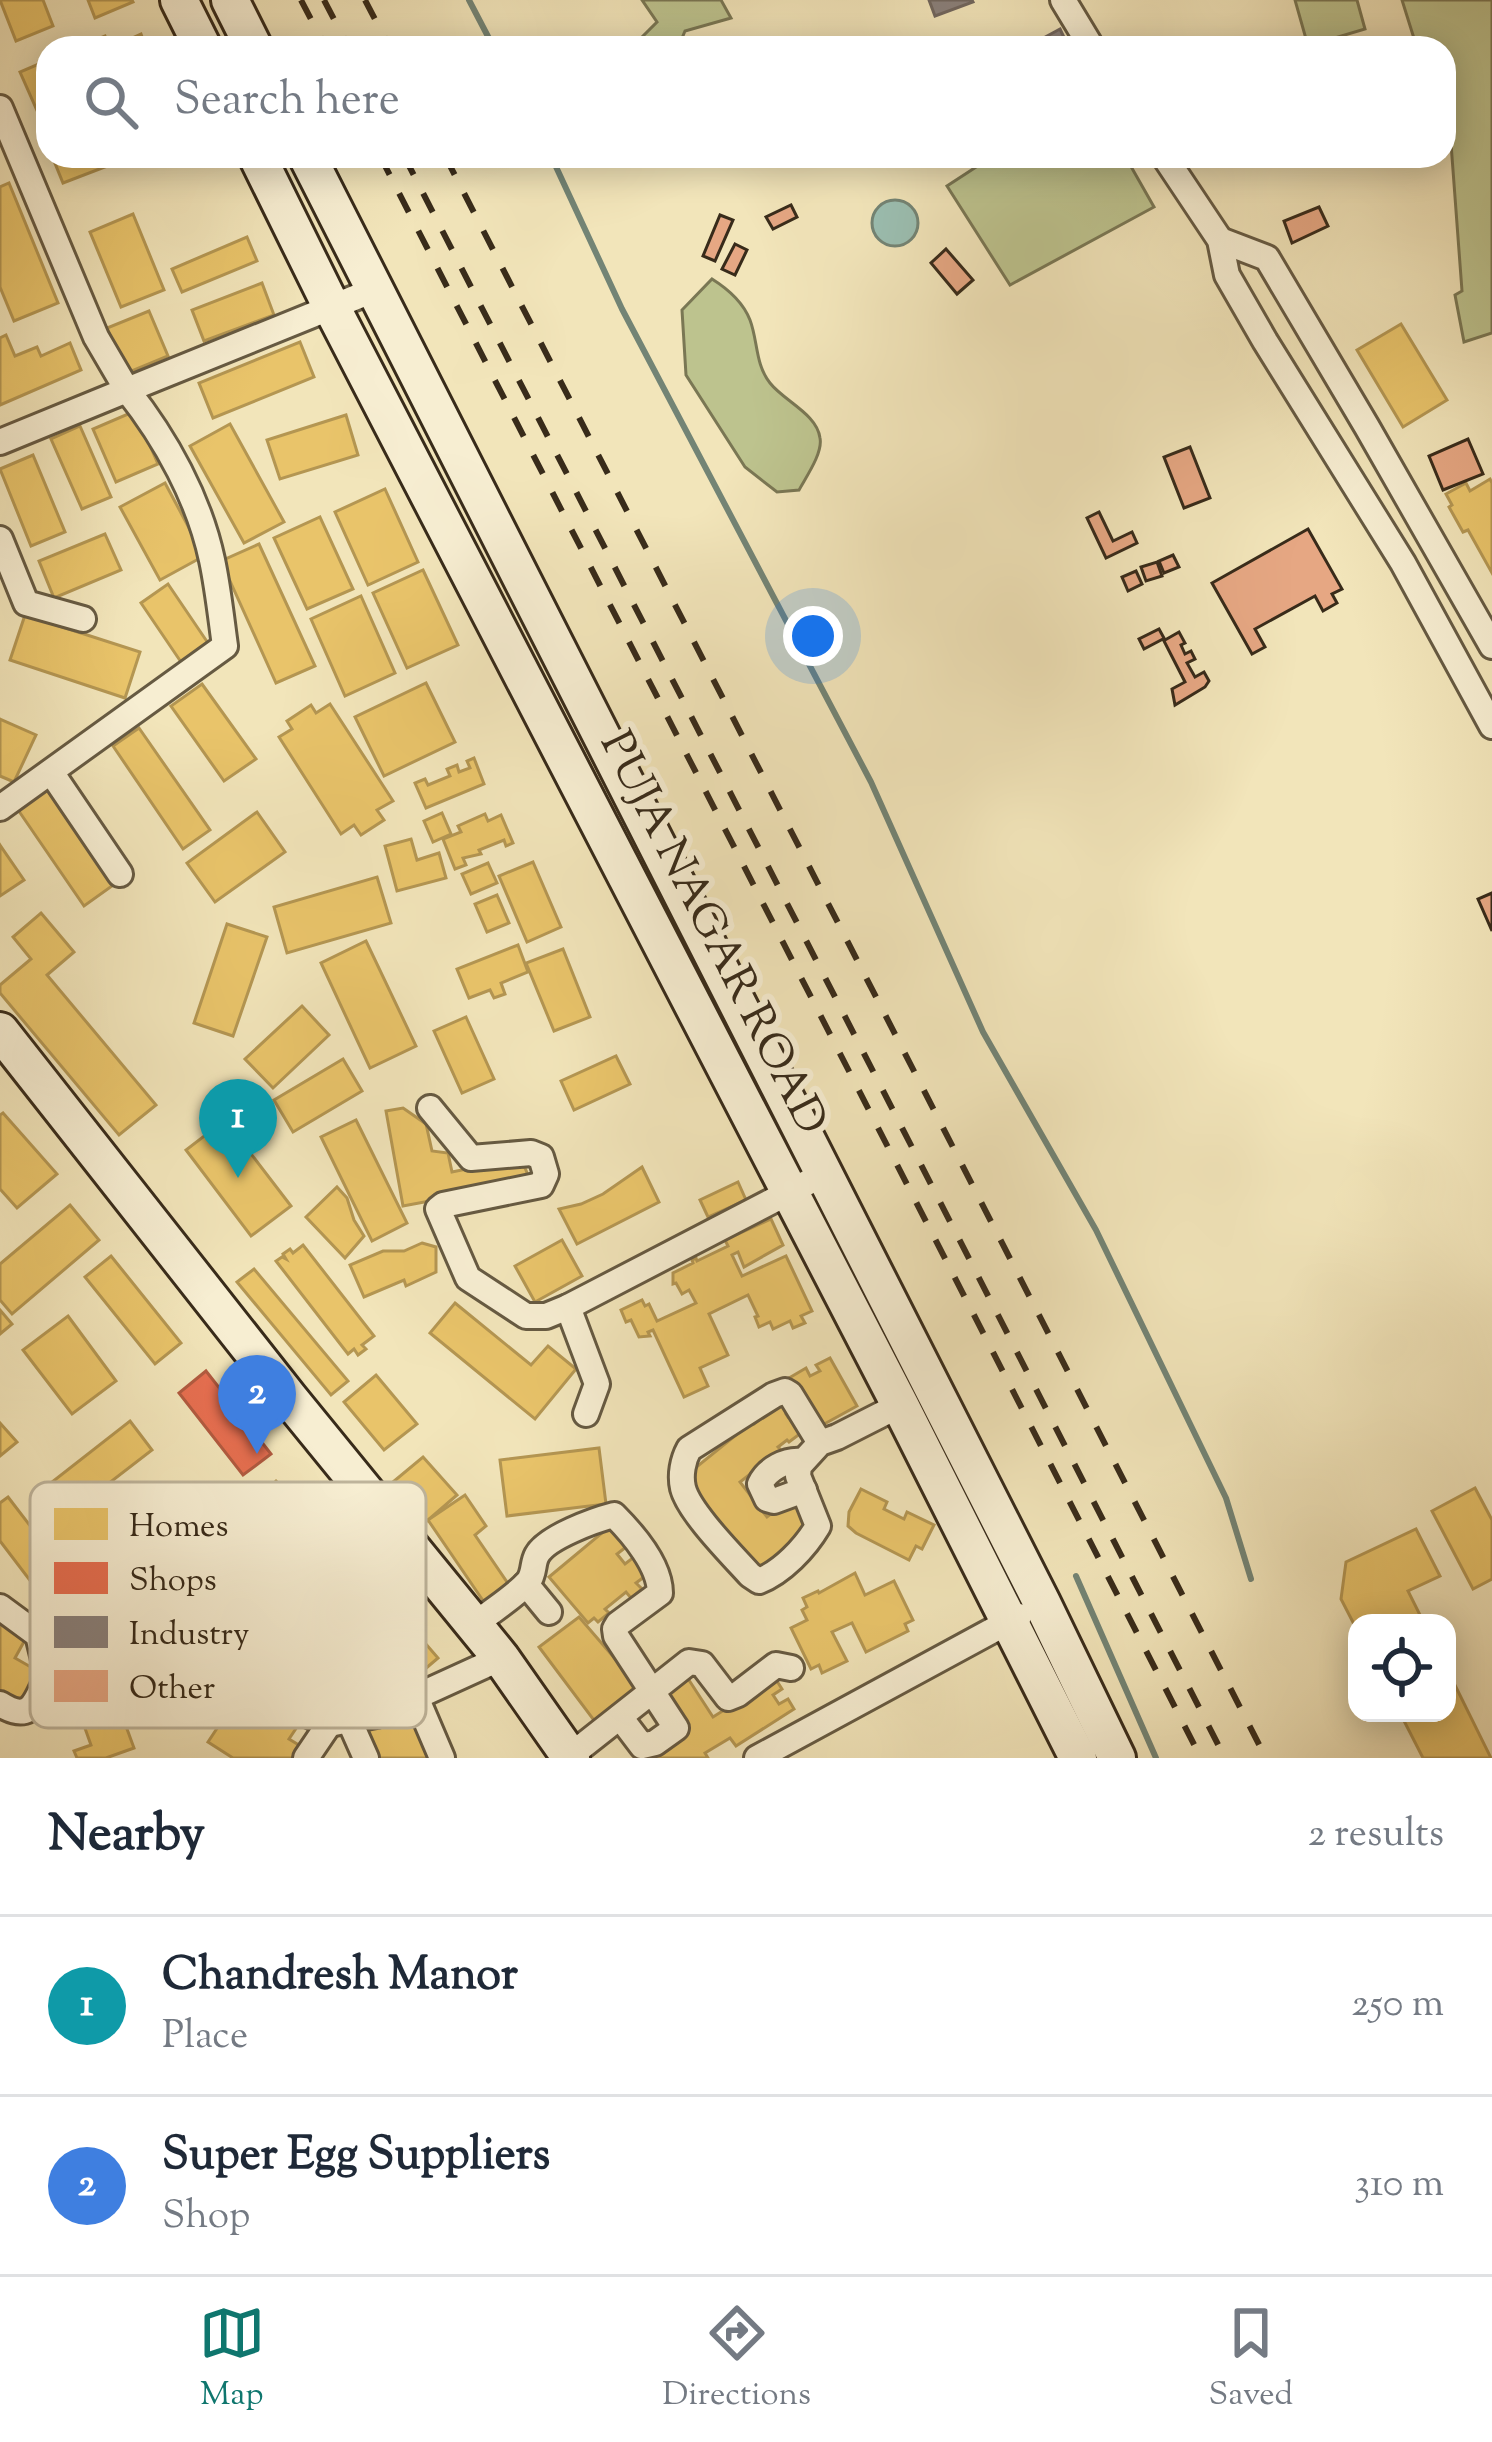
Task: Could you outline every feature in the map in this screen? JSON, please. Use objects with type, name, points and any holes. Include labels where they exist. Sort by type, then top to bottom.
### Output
[{"type":"street","points":[[179,0],[197,36]]},
{"type":"street","points":[[230,0],[248,36]]},
{"type":"street","points":[[1063,0],[1085,36]]},
{"type":"street","points":[[0,108],[96,337],[186,483],[212,557],[225,646],[0,808]]},
{"type":"street","name":"PUJA NAGAR ROAD","points":[[263,168],[901,1405],[1117,1758]]},
{"type":"street","name":"PUJA NAGAR ROAD","points":[[314,168],[824,1174],[1026,1612],[1078,1758]]},
{"type":"street","points":[[1172,168],[1220,240],[1227,275],[1403,563],[1492,726]]},
{"type":"street","points":[[1220,240],[1267,258],[1492,646]]},
{"type":"street","points":[[0,442],[374,290]]},
{"type":"street","points":[[1265,341],[1305,322]]},
{"type":"street","points":[[0,539],[26,603],[83,619]]},
{"type":"street","points":[[1403,563],[1435,546]]},
{"type":"street","points":[[50,772],[120,874]]},
{"type":"street","points":[[0,1031],[358,1482]]},
{"type":"street","points":[[430,1108],[470,1158],[536,1153],[541,1157],[546,1174],[541,1185],[439,1207],[438,1211],[468,1278],[526,1316],[546,1316],[568,1306],[824,1174]]},
{"type":"street","points":[[568,1306],[597,1384],[586,1414]]},
{"type":"street","points":[[785,1391],[811,1452],[799,1466],[798,1476],[818,1526],[773,1575],[759,1581],[692,1506],[682,1487],[685,1458],[689,1449],[785,1391]]},
{"type":"street","points":[[804,1490],[774,1501],[767,1499],[760,1484],[778,1466],[901,1405]]},
{"type":"street","points":[[474,1625],[526,1584],[544,1548],[614,1515],[660,1582],[659,1593],[615,1629],[616,1636],[675,1724],[673,1731],[647,1747],[620,1717]]},
{"type":"street","points":[[426,1566],[501,1658],[571,1757],[689,1662],[702,1664],[728,1698],[776,1665],[791,1668]]},
{"type":"street","points":[[526,1584],[549,1612]]},
{"type":"street","points":[[0,1607],[30,1629]]},
{"type":"street","points":[[773,1754],[1026,1612]]},
{"type":"street","points":[[426,1691],[501,1658]]},
{"type":"street","points":[[0,1704],[14,1713],[30,1709]]},
{"type":"street","points":[[426,1720],[442,1758]]},
{"type":"street","points":[[307,1758],[334,1728]]},
{"type":"street","points":[[343,1728],[366,1758]]},
{"type":"green space","points":[[642,0],[721,0],[731,18],[685,31],[683,36],[643,36],[657,22]]},
{"type":"green space","points":[[1295,0],[1357,0],[1365,29],[1342,36],[1305,36]]},
{"type":"green space","points":[[1402,0],[1492,0],[1492,333],[1464,342],[1455,295],[1462,291],[1453,168],[1456,36],[1413,36]]},
{"type":"green space","points":[[975,168],[1132,168],[1154,207],[1010,285],[947,186]]},
{"type":"green space","points":[[712,279],[747,313],[770,383],[818,429],[819,451],[799,490],[777,492],[745,467],[686,375],[682,310]]},
{"type":"water","points":[[895,200],[911,207],[918,223],[911,239],[895,246],[879,239],[872,223],[879,207]]},
{"type":"building: Homes","points":[[0,0],[43,0],[53,26],[16,41]]},
{"type":"building: Homes","points":[[88,0],[132,0],[133,2],[95,18]]},
{"type":"building: Homes","points":[[36,65],[36,108],[20,72]]},
{"type":"building: Homes","points":[[57,168],[102,168],[63,183]]},
{"type":"building: Homes","points":[[9,183],[58,303],[14,321],[0,287],[0,187]]},
{"type":"building: Homes","points":[[133,214],[164,290],[121,307],[90,232]]},
{"type":"building: Homes","points":[[247,237],[257,261],[182,292],[172,269]]},
{"type":"building: Homes","points":[[262,283],[274,315],[204,341],[192,310]]},
{"type":"building: Homes","points":[[149,311],[168,356],[127,373],[107,328]]},
{"type":"building: Homes","points":[[1401,324],[1447,400],[1403,427],[1357,350]]},
{"type":"building: Homes","points":[[6,335],[15,356],[37,347],[41,356],[70,343],[81,370],[0,405],[0,338]]},
{"type":"building: Homes","points":[[300,342],[314,377],[213,418],[199,383]]},
{"type":"building: Homes","points":[[135,411],[158,464],[116,482],[93,429]]},
{"type":"building: Homes","points":[[346,415],[358,455],[280,479],[267,440]]},
{"type":"building: Homes","points":[[230,424],[284,522],[244,543],[190,446]]},
{"type":"building: Homes","points":[[80,426],[111,497],[82,509],[51,439]]},
{"type":"building: Homes","points":[[33,455],[65,532],[31,546],[0,469]]},
{"type":"building: Homes","points":[[1490,479],[1492,573],[1468,530],[1463,532],[1446,494],[1466,483],[1470,491]]},
{"type":"building: Homes","points":[[165,483],[204,556],[160,580],[120,507]]},
{"type":"building: Homes","points":[[385,489],[418,562],[368,585],[335,512]]},
{"type":"building: Homes","points":[[320,517],[353,589],[307,609],[274,538]]},
{"type":"building: Homes","points":[[105,534],[121,570],[54,598],[39,561]]},
{"type":"building: Homes","points":[[259,544],[315,666],[276,683],[221,561]]},
{"type":"building: Homes","points":[[423,570],[458,645],[407,668],[373,593]]},
{"type":"building: Homes","points":[[168,584],[208,643],[181,662],[141,603]]},
{"type":"building: Homes","points":[[361,596],[395,673],[345,696],[311,619]]},
{"type":"building: Homes","points":[[25,615],[140,652],[125,698],[10,660]]},
{"type":"building: Homes","points":[[426,683],[455,742],[384,776],[355,717]]},
{"type":"building: Homes","points":[[202,684],[256,759],[224,781],[171,706]]},
{"type":"building: Homes","points":[[330,704],[393,801],[377,810],[384,820],[361,835],[354,825],[341,834],[279,737],[292,729],[287,721],[311,705],[316,713]]},
{"type":"building: Homes","points":[[0,719],[36,735],[14,782],[0,776]]},
{"type":"building: Homes","points":[[139,728],[210,830],[183,849],[113,746]]},
{"type":"building: Homes","points":[[474,758],[484,784],[426,808],[415,783],[425,779],[428,785],[450,776],[447,769],[457,765],[459,772],[470,768],[467,761]]},
{"type":"building: Homes","points":[[49,780],[119,881],[84,906],[14,804]]},
{"type":"building: Homes","points":[[257,812],[285,852],[215,902],[187,863]]},
{"type":"building: Homes","points":[[442,813],[451,834],[433,842],[424,821]]},
{"type":"building: Homes","points":[[485,814],[488,821],[501,815],[513,843],[506,846],[504,840],[479,850],[481,854],[463,858],[466,865],[455,869],[443,839]]},
{"type":"building: Homes","points":[[411,839],[417,860],[439,853],[446,878],[397,891],[385,846]]},
{"type":"building: Homes","points":[[0,845],[24,880],[0,896]]},
{"type":"building: Homes","points":[[533,862],[561,927],[527,942],[499,876]]},
{"type":"building: Homes","points":[[488,863],[497,883],[471,894],[462,874]]},
{"type":"building: Homes","points":[[377,877],[391,923],[287,953],[274,907]]},
{"type":"building: Homes","points":[[497,895],[509,923],[487,932],[475,904]]},
{"type":"building: Homes","points":[[41,913],[74,952],[47,975],[156,1105],[119,1135],[0,993],[0,985],[31,959],[13,937]]},
{"type":"building: Homes","points":[[227,924],[267,937],[233,1036],[194,1023]]},
{"type":"building: Homes","points":[[366,941],[416,1046],[370,1068],[321,963]]},
{"type":"building: Homes","points":[[518,945],[528,972],[501,983],[505,994],[494,998],[490,990],[469,998],[457,969]]},
{"type":"building: Homes","points":[[563,949],[590,1017],[554,1031],[526,963]]},
{"type":"building: Homes","points":[[302,1006],[329,1035],[273,1088],[245,1059]]},
{"type":"building: Homes","points":[[466,1017],[494,1079],[462,1093],[434,1031]]},
{"type":"building: Homes","points":[[616,1056],[630,1084],[574,1110],[561,1081]]},
{"type":"building: Homes","points":[[343,1059],[362,1091],[293,1132],[274,1100]]},
{"type":"building: Homes","points":[[403,1108],[426,1124],[432,1151],[448,1153],[452,1172],[511,1160],[525,1168],[531,1182],[403,1206],[386,1111]]},
{"type":"building: Homes","points":[[3,1113],[57,1174],[17,1208],[0,1189]]},
{"type":"building: Homes","points":[[225,1120],[291,1206],[251,1236],[186,1150]]},
{"type":"building: Homes","points":[[356,1120],[407,1223],[372,1241],[321,1137]]},
{"type":"building: Homes","points":[[642,1167],[659,1202],[577,1244],[559,1209],[603,1194]]},
{"type":"building: Homes","points":[[738,1182],[746,1200],[708,1217],[700,1200]]},
{"type":"building: Homes","points":[[337,1187],[364,1236],[345,1258],[306,1217]]},
{"type":"building: Homes","points":[[70,1205],[99,1240],[12,1314],[0,1300],[0,1264]]},
{"type":"building: Homes","points":[[771,1219],[783,1245],[744,1267],[738,1252],[732,1255],[742,1276],[786,1256],[812,1311],[801,1316],[805,1323],[793,1328],[790,1321],[773,1329],[770,1322],[759,1327],[748,1295],[709,1314],[728,1355],[700,1368],[708,1386],[684,1397],[653,1330],[650,1336],[639,1337],[621,1310],[642,1300],[657,1321],[696,1303],[689,1290],[682,1294],[673,1284],[673,1273],[728,1246],[725,1240]]},
{"type":"building: Homes","points":[[562,1240],[582,1276],[535,1302],[515,1266]]},
{"type":"building: Homes","points":[[422,1243],[436,1247],[436,1272],[364,1297],[350,1265],[383,1251],[404,1251]]},
{"type":"building: Homes","points":[[303,1245],[374,1336],[358,1355],[354,1349],[348,1354],[276,1261]]},
{"type":"building: Homes","points":[[111,1256],[181,1343],[155,1364],[85,1277]]},
{"type":"building: Homes","points":[[254,1269],[348,1381],[331,1395],[237,1282]]},
{"type":"building: Homes","points":[[455,1303],[531,1365],[548,1346],[576,1369],[535,1419],[430,1333]]},
{"type":"building: Homes","points":[[0,1310],[12,1324],[0,1334]]},
{"type":"building: Homes","points":[[68,1316],[116,1381],[72,1414],[23,1350]]},
{"type":"building: Homes","points":[[830,1358],[857,1406],[817,1428],[789,1378],[806,1368],[810,1376],[820,1371],[816,1365]]},
{"type":"building: Homes","points":[[376,1375],[417,1424],[384,1450],[344,1402]]},
{"type":"building: Homes","points":[[781,1400],[790,1411],[788,1417],[792,1414],[805,1430],[740,1482],[767,1517],[793,1497],[815,1526],[757,1572],[686,1490],[689,1473]]},
{"type":"building: Homes","points":[[130,1421],[152,1450],[111,1482],[52,1482]]},
{"type":"building: Homes","points":[[0,1423],[17,1442],[0,1456]]},
{"type":"building: Homes","points":[[599,1448],[606,1504],[507,1516],[500,1460]]},
{"type":"building: Homes","points":[[423,1457],[457,1495],[427,1521],[426,1482],[393,1482]]},
{"type":"building: Homes","points":[[1475,1488],[1492,1520],[1492,1579],[1473,1589],[1432,1511]]},
{"type":"building: Homes","points":[[861,1489],[887,1502],[884,1509],[904,1519],[907,1512],[934,1525],[922,1549],[916,1546],[909,1560],[848,1526],[849,1512]]},
{"type":"building: Homes","points":[[465,1495],[486,1526],[475,1535],[509,1585],[484,1602],[428,1520]]},
{"type":"building: Homes","points":[[8,1497],[30,1526],[30,1580],[0,1541],[0,1503]]},
{"type":"building: Homes","points":[[609,1527],[626,1547],[617,1554],[625,1564],[634,1557],[648,1574],[636,1583],[642,1589],[631,1598],[626,1592],[605,1609],[609,1613],[598,1622],[594,1618],[588,1623],[549,1577]]},
{"type":"building: Homes","points":[[1416,1529],[1440,1576],[1408,1591],[1420,1614],[1349,1614],[1341,1599],[1346,1562]]},
{"type":"building: Homes","points":[[855,1573],[865,1595],[894,1581],[913,1620],[905,1624],[908,1631],[866,1652],[852,1623],[832,1632],[847,1661],[822,1673],[819,1665],[811,1669],[791,1628],[807,1620],[803,1598]]},
{"type":"building: Homes","points":[[579,1617],[642,1690],[596,1723],[539,1647]]},
{"type":"building: Homes","points":[[0,1623],[26,1638],[15,1658],[30,1667],[30,1696],[22,1709],[0,1697]]},
{"type":"building: Homes","points":[[426,1644],[438,1658],[426,1668]]},
{"type":"building: Homes","points":[[685,1674],[713,1717],[775,1678],[782,1689],[773,1695],[779,1704],[788,1699],[794,1709],[736,1746],[730,1738],[705,1753],[708,1758],[648,1758],[688,1733],[660,1689],[668,1684],[672,1691],[682,1684],[678,1678]]},
{"type":"building: Homes","points":[[1456,1687],[1491,1758],[1423,1758],[1405,1722],[1456,1722]]},
{"type":"building: Homes","points":[[85,1728],[127,1728],[134,1748],[106,1758],[77,1758],[74,1751],[91,1745]]},
{"type":"building: Homes","points":[[217,1728],[296,1728],[289,1739],[307,1750],[302,1758],[233,1758],[208,1742]]},
{"type":"building: Homes","points":[[358,1728],[419,1728],[433,1758],[372,1758]]},
{"type":"building: Shops","points":[[206,1371],[271,1454],[243,1475],[179,1393]]},
{"type":"building: Industry","points":[[929,0],[972,0],[973,2],[935,16]]},
{"type":"building: Other","points":[[791,205],[797,217],[773,229],[766,217]]},
{"type":"building: Other","points":[[1319,207],[1328,226],[1292,243],[1284,221]]},
{"type":"building: Other","points":[[720,215],[733,220],[715,261],[703,256]]},
{"type":"building: Other","points":[[735,244],[747,250],[735,275],[722,269]]},
{"type":"building: Other","points":[[946,249],[973,280],[957,294],[931,263]]},
{"type":"building: Other","points":[[1468,439],[1483,474],[1443,490],[1429,456]]},
{"type":"building: Other","points":[[1190,447],[1210,498],[1184,508],[1164,457]]},
{"type":"building: Other","points":[[1099,512],[1113,541],[1132,532],[1137,543],[1106,558],[1087,518]]},
{"type":"building: Other","points":[[1308,529],[1342,589],[1332,594],[1337,603],[1323,611],[1315,596],[1255,629],[1265,647],[1252,654],[1212,583]]},
{"type":"building: Other","points":[[1173,555],[1179,567],[1164,573],[1159,561]]},
{"type":"building: Other","points":[[1157,562],[1162,576],[1146,581],[1141,567]]},
{"type":"building: Other","points":[[1136,571],[1142,584],[1128,591],[1122,577]]},
{"type":"building: Other","points":[[1159,629],[1165,640],[1179,632],[1185,654],[1191,651],[1195,659],[1187,663],[1195,677],[1204,672],[1209,681],[1175,705],[1172,689],[1185,682],[1163,639],[1144,649],[1139,639]]},
{"type":"building: Other","points":[[1492,893],[1492,931],[1478,899]]},
{"type":"waterway","points":[[469,0],[488,36]]},
{"type":"waterway","points":[[557,168],[622,309],[871,782],[983,1032],[1096,1230],[1226,1498],[1251,1579]]},
{"type":"waterway","points":[[1076,1576],[1156,1758]]},
{"type":"railway","points":[[301,0],[320,36]]},
{"type":"railway","points":[[324,0],[343,36]]},
{"type":"railway","points":[[365,0],[384,36]]},
{"type":"railway","points":[[386,168],[1201,1758]]},
{"type":"railway","points":[[410,168],[1225,1758]]},
{"type":"railway","points":[[451,168],[1266,1758]]},
{"type":"place","name":"Chandresh Manor","points":[[238,1178]]},
{"type":"place","name":"Super Egg Suppliers","points":[[257,1454]]}]
